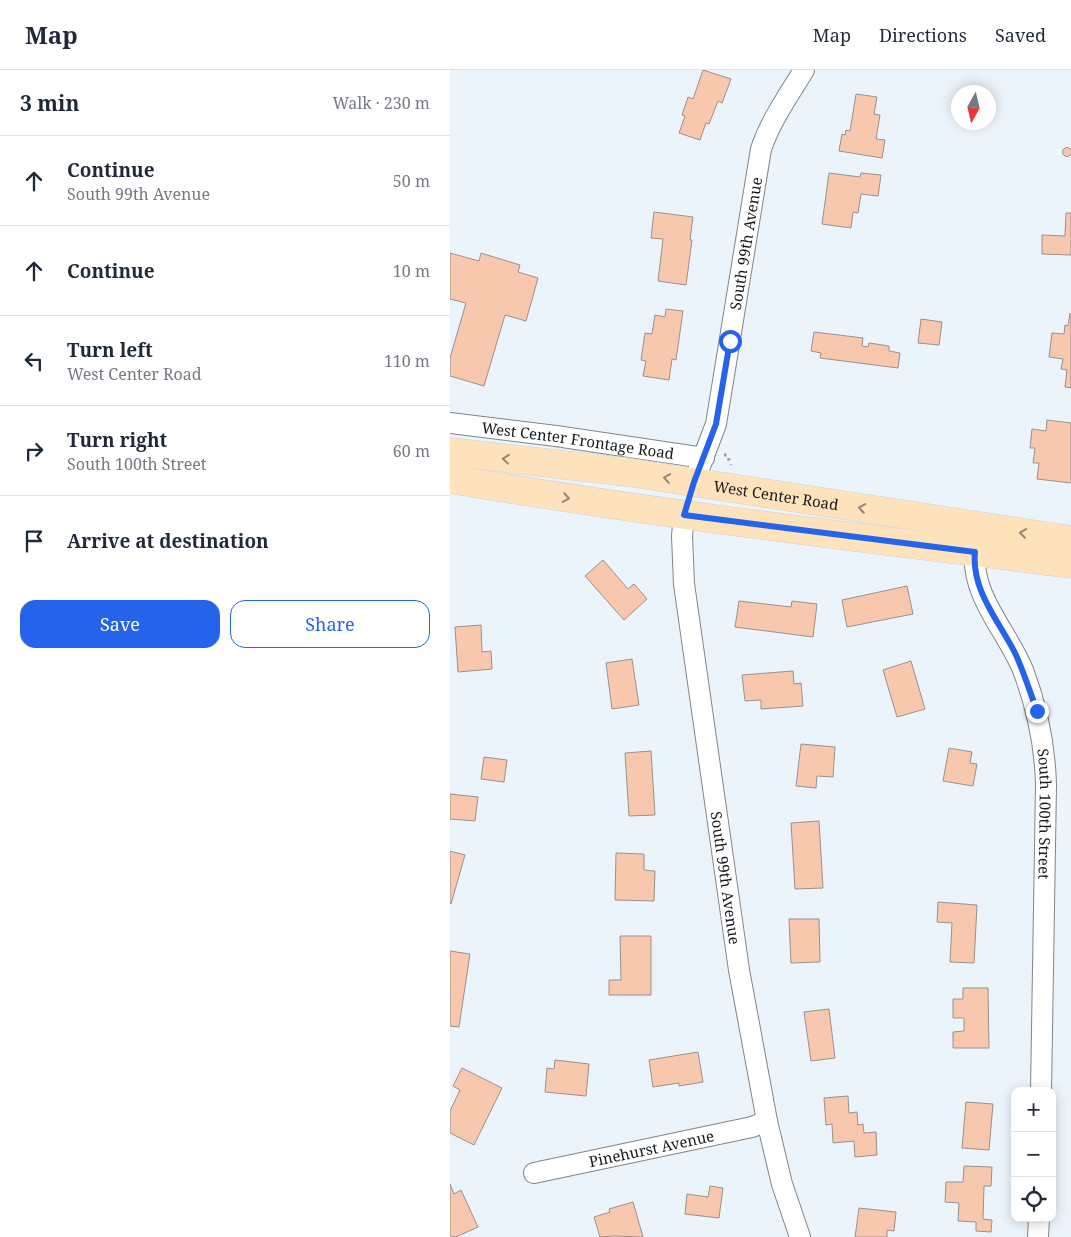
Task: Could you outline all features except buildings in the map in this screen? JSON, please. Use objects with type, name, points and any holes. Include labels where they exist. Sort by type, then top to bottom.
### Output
[{"type":"main road","name":"West Center Road","points":[[450,452],[627,472],[699,470],[1071,540]]},
{"type":"main road","points":[[684,515],[699,470]]},
{"type":"main road","name":"West Center Road","points":[[450,479],[684,515],[1071,564]]},
{"type":"street","name":"South 99th Avenue","points":[[699,470],[716,424],[761,149],[777,112],[804,70]]},
{"type":"street","name":"West Center Frontage Road","points":[[450,423],[556,436],[699,470]]},
{"type":"street","name":"South 99th Avenue","points":[[684,515],[682,536],[684,584],[740,970],[767,1121],[782,1184],[800,1237]]},
{"type":"street","name":"South 100th Street","points":[[975,552],[976,577],[981,592],[1023,670],[1037,711],[1043,741],[1046,785],[1041,1087]]},
{"type":"street","name":"Pinehurst Avenue","points":[[534,1173],[752,1127],[767,1121]]},
{"type":"street","points":[[1038,1237],[1039,1222]]},
{"type":"route","points":[[730,341],[716,424],[694,482],[684,515],[975,552],[976,577],[981,592],[1015,652],[1037,711]]}]
